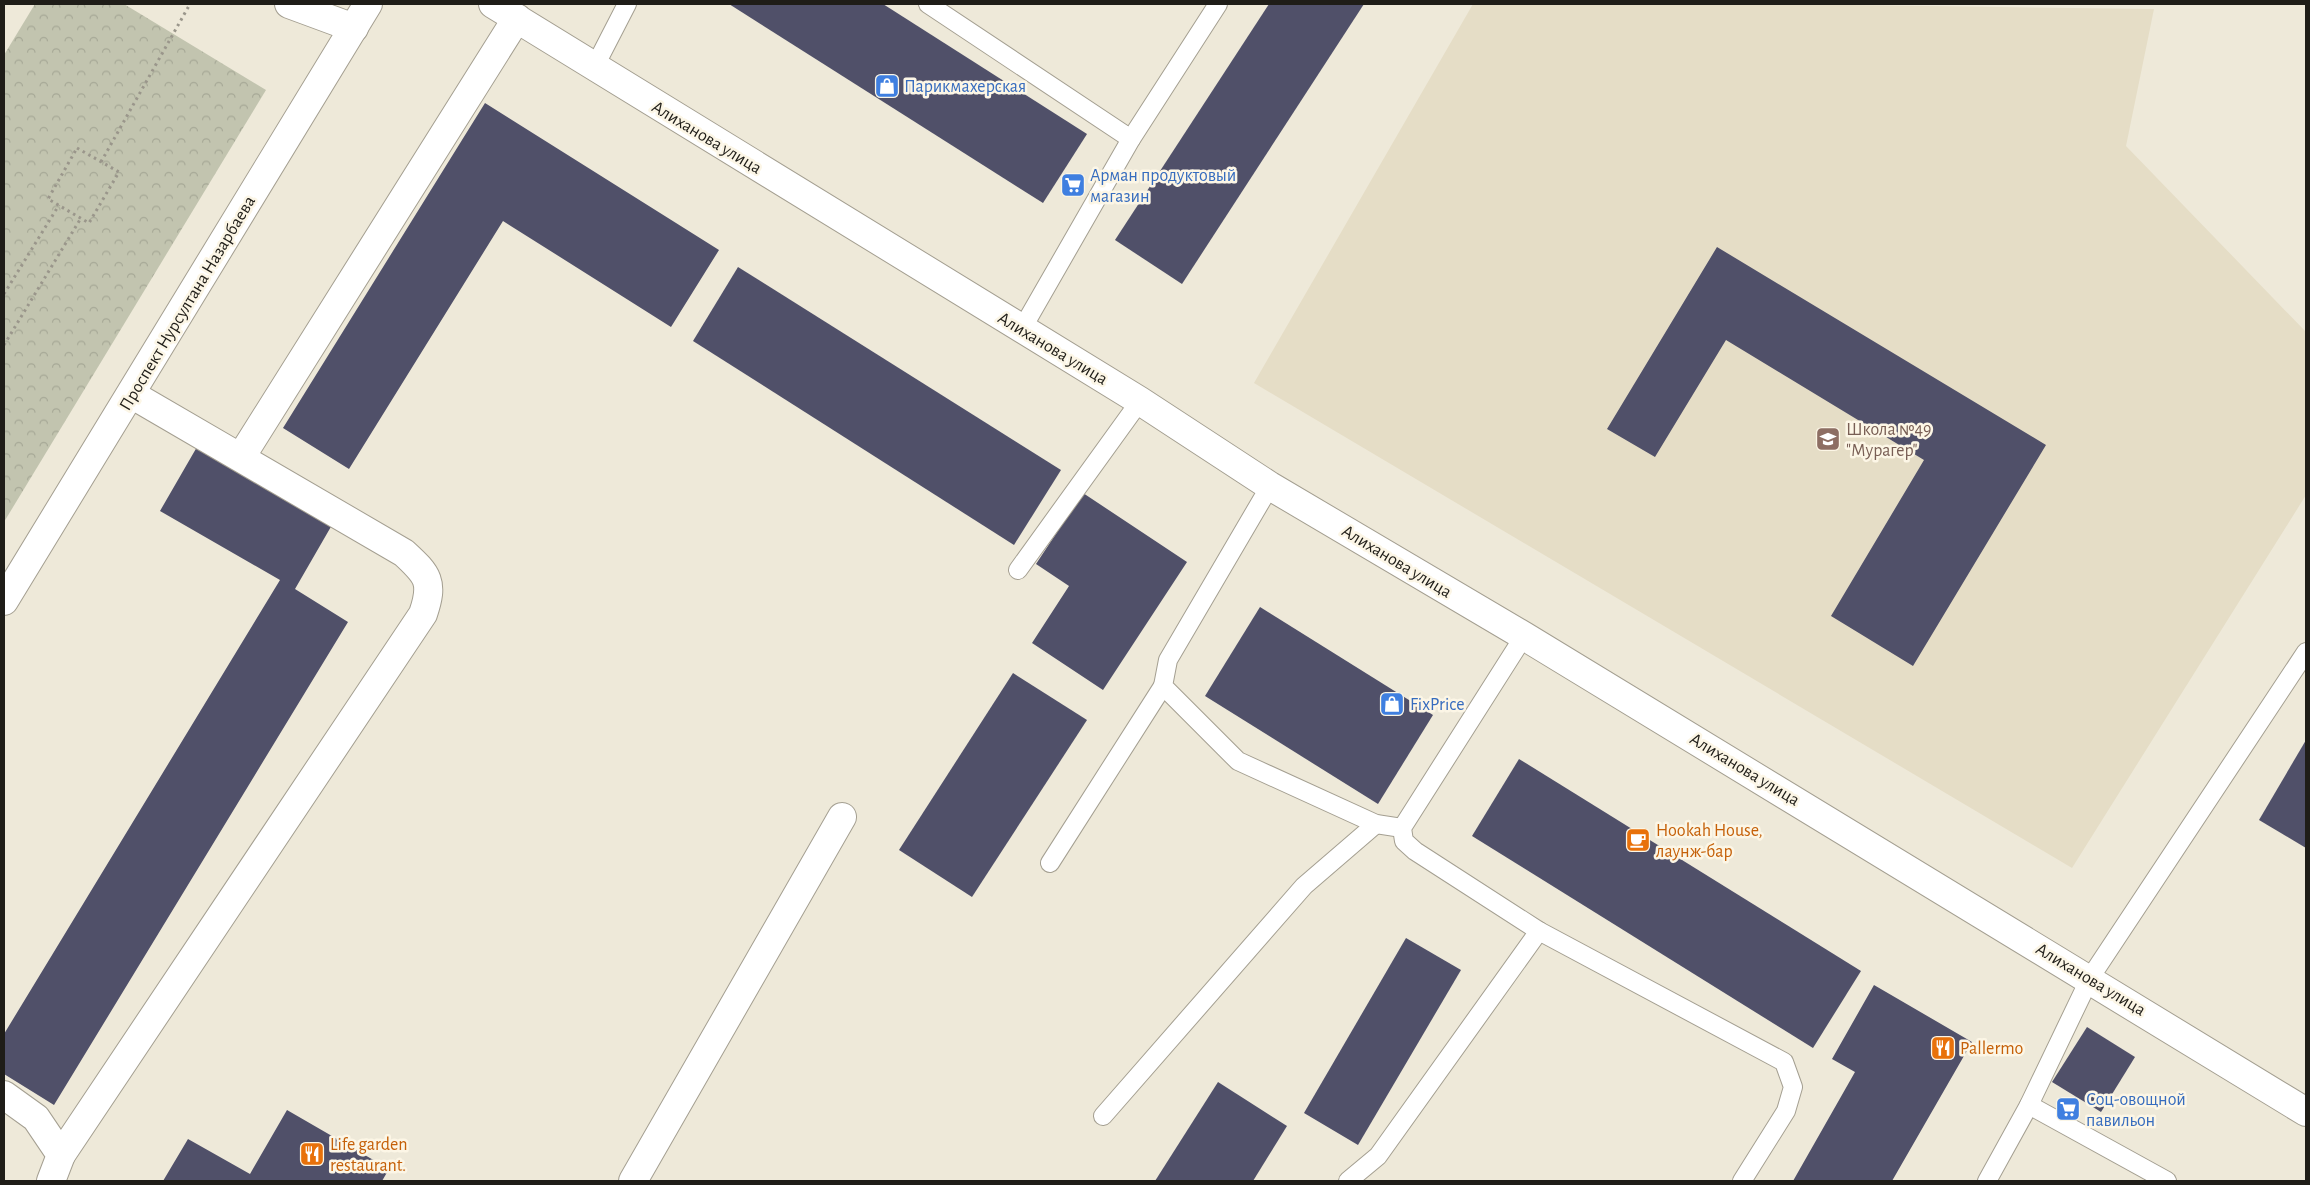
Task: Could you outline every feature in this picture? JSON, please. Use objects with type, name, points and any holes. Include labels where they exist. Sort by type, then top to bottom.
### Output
[{"type":"street","points":[[289,4],[354,28]]},
{"type":"street","name":"Проспект Нурсултана Назарбаева","points":[[4,601],[368,4]]},
{"type":"street","name":"Алиханова улица","points":[[492,4],[1140,401],[1270,486],[1524,636],[2090,978],[2306,1112]]},
{"type":"street","points":[[240,457],[517,18]]},
{"type":"street","points":[[51,1181],[61,1155],[423,614],[430,594],[424,572],[404,553],[131,394]]},
{"type":"street","points":[[633,1181],[842,818]]},
{"type":"street","points":[[4,1095],[36,1118],[61,1155]]},
{"type":"lane","points":[[594,68],[627,4]]},
{"type":"lane","points":[[928,4],[1131,139]]},
{"type":"lane","points":[[1022,329],[1131,139],[1218,4]]},
{"type":"lane","points":[[1018,570],[1140,401]]},
{"type":"lane","points":[[1050,864],[1163,686],[1168,660],[1270,486]]},
{"type":"lane","points":[[1524,636],[1402,828],[1404,841],[1415,851],[1539,930],[1784,1062],[1793,1087],[1786,1111],[1742,1181]]},
{"type":"lane","points":[[1987,1181],[2029,1105],[2090,978],[2306,652]]},
{"type":"lane","points":[[1163,686],[1238,761],[1376,824],[1402,828]]},
{"type":"lane","points":[[1103,1116],[1304,886],[1376,824]]},
{"type":"lane","points":[[1348,1181],[1378,1156],[1539,930]]},
{"type":"lane","points":[[2029,1105],[2167,1181]]},
{"type":"path","points":[[101,162],[190,4]]},
{"type":"path","points":[[77,148],[119,172],[89,223],[59,205],[48,199],[77,148]]},
{"type":"path","points":[[4,294],[59,205]]},
{"type":"path","points":[[4,345],[81,218]]},
{"type":"shaded area","name":"Школа №49 \"Мурагер\"","points":[[1473,4],[1778,4],[2154,9],[2126,146],[2306,332],[2306,495],[2072,868],[1254,383]]},
{"type":"green space","points":[[35,4],[124,4],[266,90],[4,522],[4,55]]},
{"type":"building","points":[[729,4],[883,4],[1087,134],[1043,203]]},
{"type":"building","points":[[1269,4],[1364,4],[1182,284],[1115,240]]},
{"type":"building","points":[[485,103],[719,250],[671,327],[503,221],[349,469],[283,428]]},
{"type":"building","points":[[1717,247],[2046,445],[1913,666],[1831,616],[1924,460],[1726,340],[1655,457],[1607,429]]},
{"type":"building","points":[[738,267],[1061,470],[1014,545],[693,341]]},
{"type":"building","points":[[201,440],[336,518],[295,589],[348,622],[54,1105],[4,1074],[4,1034],[280,580],[160,511]]},
{"type":"building","points":[[1083,493],[1187,562],[1103,690],[1032,643],[1069,586],[1036,564]]},
{"type":"building","points":[[1260,607],[1433,715],[1378,804],[1205,696]]},
{"type":"building","points":[[1013,673],[1087,720],[972,897],[899,850]]},
{"type":"building","points":[[2306,740],[2306,848],[2259,820]]},
{"type":"building","points":[[1519,759],[1861,971],[1813,1048],[1472,836]]},
{"type":"building","points":[[1406,938],[1461,970],[1358,1145],[1304,1113]]},
{"type":"building","points":[[1874,985],[1972,1042],[1892,1181],[1793,1181],[1855,1072],[1832,1059]]},
{"type":"building","points":[[2087,1027],[2135,1057],[2101,1112],[2052,1082]]},
{"type":"building","points":[[1218,1082],[1287,1126],[1253,1181],[1155,1181]]},
{"type":"building","name":"Life garden restaurant.","points":[[287,1110],[389,1169],[382,1181],[163,1181],[188,1139],[250,1174]]},
{"type":"place","name":"Парикмахерская","points":[[887,86]]},
{"type":"place","name":"Арман продуктовый магазин","points":[[1073,185]]},
{"type":"place","name":"Школа №49 \"Мурагер\"","points":[[1828,439]]},
{"type":"place","name":"FixPrice","points":[[1392,704]]},
{"type":"place","name":"Hookah House, лаунж-бар","points":[[1638,840]]},
{"type":"place","name":"Pallermo","points":[[1943,1048]]},
{"type":"place","name":"Соц-овощной павильон","points":[[2068,1109]]},
{"type":"place","name":"Life garden restaurant.","points":[[312,1154]]}]
